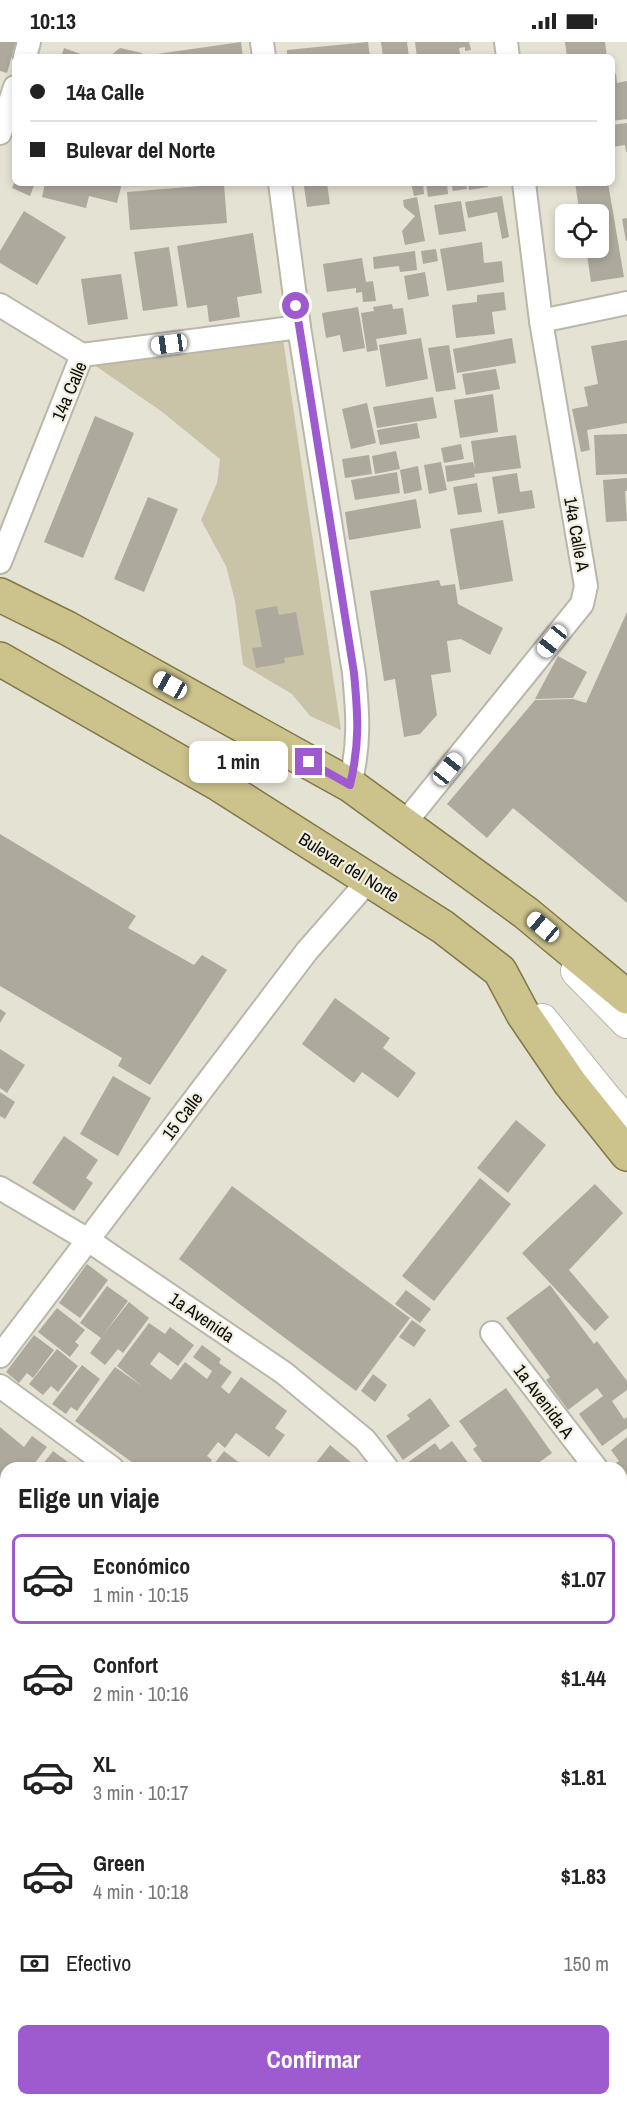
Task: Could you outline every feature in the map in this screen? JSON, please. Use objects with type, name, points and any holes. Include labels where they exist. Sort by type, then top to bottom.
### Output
[{"type":"highway","points":[[0,595],[74,633],[350,785],[526,913],[627,997]]},
{"type":"highway","points":[[0,603],[74,633]]},
{"type":"highway","name":"Bulevar del Norte","points":[[0,659],[220,785],[443,927],[500,971],[523,1014],[570,1083],[627,1154]]},
{"type":"main road","points":[[526,913],[573,967],[627,1022]]},
{"type":"main road","points":[[500,971],[627,1122]]},
{"type":"street","points":[[0,133],[12,96]]},
{"type":"street","points":[[280,186],[299,327],[359,718],[357,755],[350,785]]},
{"type":"street","name":"14a Calle A","points":[[404,824],[582,604],[586,586],[541,321],[524,186]]},
{"type":"street","points":[[541,321],[627,303]]},
{"type":"street","points":[[0,305],[82,355]]},
{"type":"street","name":"14a Calle","points":[[0,562],[82,355],[299,327]]},
{"type":"street","name":"15 Calle","points":[[0,1356],[307,951],[369,880]]},
{"type":"street","name":"1a Avenida","points":[[0,1188],[88,1240],[284,1373],[365,1440],[382,1462]]},
{"type":"street","name":"1a Avenida A","points":[[492,1333],[591,1462]]},
{"type":"street","points":[[0,1386],[104,1462]]},
{"type":"shaded area","points":[[283,339],[341,730],[310,716],[292,694],[243,665],[235,601],[226,566],[201,520],[217,483],[220,459],[161,411],[87,360]]},
{"type":"building","points":[[0,42],[16,42],[7,73],[0,71]]},
{"type":"building","points":[[241,42],[243,54],[157,54]]},
{"type":"building","points":[[368,42],[370,54],[287,54],[287,50]]},
{"type":"building","points":[[381,42],[407,42],[409,54],[383,54]]},
{"type":"building","points":[[415,42],[469,42],[471,50],[465,51],[465,47],[459,48],[460,54],[417,54]]},
{"type":"building","points":[[565,42],[605,42],[607,54],[567,54]]},
{"type":"building","points":[[64,48],[81,54],[62,54]]},
{"type":"building","points":[[120,48],[142,53],[142,54],[113,54]]},
{"type":"building","points":[[615,74],[617,83],[627,81],[627,119],[615,121]]},
{"type":"building","points":[[627,123],[627,152],[625,145],[615,147],[615,125]]},
{"type":"building","points":[[13,186],[34,186],[30,196],[12,188]]},
{"type":"building","points":[[44,186],[121,186],[117,203],[89,196],[86,208],[42,197]]},
{"type":"building","points":[[224,186],[227,223],[130,230],[127,192]]},
{"type":"building","points":[[304,186],[327,186],[330,204],[307,207]]},
{"type":"building","points":[[412,186],[423,186],[424,194],[414,196]]},
{"type":"building","points":[[426,186],[447,186],[448,194],[428,197]]},
{"type":"building","points":[[452,186],[466,186],[467,189],[453,191]]},
{"type":"building","points":[[468,186],[488,187],[469,190]]},
{"type":"building","points":[[575,186],[609,186],[624,277],[591,282],[587,258],[609,258],[609,204],[578,204]]},
{"type":"building","points":[[502,196],[509,237],[502,239],[497,212],[468,218],[465,202]]},
{"type":"building","points":[[417,197],[425,241],[405,245],[402,231],[415,216],[404,207],[403,200]]},
{"type":"building","points":[[461,201],[466,231],[439,235],[434,205]]},
{"type":"building","points":[[24,211],[66,237],[37,285],[0,263],[0,251]]},
{"type":"building","points":[[627,218],[627,241],[626,241],[622,219]]},
{"type":"building","points":[[253,233],[262,293],[237,297],[240,317],[209,322],[207,305],[187,308],[177,246]]},
{"type":"building","points":[[482,242],[484,263],[502,261],[504,282],[447,291],[440,249]]},
{"type":"building","points":[[169,247],[178,306],[143,311],[134,252]]},
{"type":"building","points":[[436,249],[438,261],[423,264],[421,251]]},
{"type":"building","points":[[415,251],[417,270],[400,272],[399,266],[374,269],[373,257]]},
{"type":"building","points":[[362,258],[366,282],[373,281],[376,301],[363,302],[362,292],[356,293],[356,288],[327,292],[323,264]]},
{"type":"building","points":[[425,272],[429,296],[408,300],[404,276]]},
{"type":"building","points":[[121,274],[128,319],[88,325],[81,279]]},
{"type":"building","points":[[504,292],[506,310],[492,312],[495,334],[456,338],[452,305],[477,302],[477,295]]},
{"type":"building","points":[[392,304],[393,309],[403,308],[407,334],[376,339],[378,350],[367,352],[361,313],[374,311],[373,307]]},
{"type":"building","points":[[358,307],[365,348],[343,352],[340,335],[326,338],[322,313]]},
{"type":"building","points":[[421,338],[428,379],[386,387],[379,345]]},
{"type":"building","points":[[512,338],[516,363],[457,373],[453,349]]},
{"type":"building","points":[[627,340],[627,423],[587,430],[590,450],[581,452],[572,409],[588,406],[584,387],[598,384],[591,346]]},
{"type":"building","points":[[449,345],[456,389],[436,392],[428,348]]},
{"type":"building","points":[[496,369],[500,389],[466,395],[462,374]]},
{"type":"building","points":[[493,394],[498,432],[460,438],[454,400]]},
{"type":"building","points":[[433,397],[437,418],[377,428],[373,407]]},
{"type":"building","points":[[367,403],[376,443],[351,449],[342,409]]},
{"type":"building","points":[[95,416],[134,433],[83,558],[44,542]]},
{"type":"building","points":[[417,423],[420,438],[380,445],[377,430]]},
{"type":"building","points":[[627,434],[627,474],[596,475],[594,435]]},
{"type":"building","points":[[516,435],[521,468],[474,474],[475,477],[447,482],[445,466],[473,462],[475,469],[471,441]]},
{"type":"building","points":[[461,444],[464,459],[444,463],[441,448]]},
{"type":"building","points":[[396,451],[400,469],[375,474],[372,456]]},
{"type":"building","points":[[369,455],[372,474],[345,478],[342,459]]},
{"type":"building","points":[[441,462],[447,490],[429,494],[424,465]]},
{"type":"building","points":[[418,466],[422,490],[404,494],[400,470]]},
{"type":"building","points":[[397,472],[400,493],[355,500],[351,480]]},
{"type":"building","points":[[517,473],[520,492],[532,490],[535,508],[498,514],[492,477]]},
{"type":"building","points":[[627,478],[627,491],[625,491],[627,521],[606,522],[603,480]]},
{"type":"building","points":[[477,483],[482,512],[458,515],[453,487]]},
{"type":"building","points":[[148,497],[178,509],[144,592],[114,579]]},
{"type":"building","points":[[416,499],[421,528],[349,540],[345,512]]},
{"type":"building","points":[[503,520],[513,581],[460,590],[450,529]]},
{"type":"building","points":[[439,580],[441,586],[455,584],[458,604],[503,628],[490,655],[461,639],[447,641],[451,672],[431,675],[437,715],[420,734],[404,737],[395,679],[384,681],[370,591]]},
{"type":"building","points":[[277,606],[279,615],[296,612],[304,655],[284,658],[285,663],[256,668],[252,648],[262,647],[255,610]]},
{"type":"building","points":[[627,612],[627,903],[513,808],[487,838],[447,804],[535,700],[573,699],[586,703]]},
{"type":"building","points":[[558,656],[587,672],[573,698],[535,699]]},
{"type":"building","points":[[0,834],[136,916],[128,928],[194,965],[202,955],[227,970],[150,1085],[118,1066],[122,1058],[0,986]]},
{"type":"building","points":[[335,998],[390,1038],[383,1048],[416,1073],[398,1098],[362,1072],[354,1083],[302,1044]]},
{"type":"building","points":[[0,1009],[6,1013],[0,1023]]},
{"type":"building","points":[[0,1049],[25,1065],[7,1093],[0,1088]]},
{"type":"building","points":[[113,1076],[151,1098],[118,1156],[80,1134]]},
{"type":"building","points":[[0,1092],[15,1102],[5,1119],[0,1116]]},
{"type":"building","points":[[516,1120],[546,1145],[508,1193],[477,1168]]},
{"type":"building","points":[[64,1136],[98,1160],[86,1178],[93,1183],[74,1211],[32,1183]]},
{"type":"building","points":[[480,1178],[511,1204],[434,1301],[402,1276]]},
{"type":"building","points":[[595,1184],[623,1213],[569,1270],[609,1317],[595,1331],[522,1253]]},
{"type":"building","points":[[232,1186],[410,1318],[356,1391],[179,1259]]},
{"type":"building","points":[[87,1264],[108,1280],[80,1318],[59,1303]]},
{"type":"building","points":[[550,1285],[594,1344],[597,1341],[627,1381],[627,1390],[612,1401],[624,1419],[627,1417],[627,1428],[602,1446],[579,1414],[603,1396],[597,1388],[568,1410],[546,1380],[550,1377],[506,1318]]},
{"type":"building","points":[[107,1286],[128,1301],[103,1335],[129,1302],[149,1318],[123,1353],[118,1349],[105,1365],[90,1353],[101,1338],[80,1323]]},
{"type":"building","points":[[406,1290],[431,1309],[420,1323],[395,1304]]},
{"type":"building","points":[[57,1308],[85,1330],[75,1342],[79,1345],[70,1357],[38,1332]]},
{"type":"building","points":[[412,1320],[426,1330],[414,1347],[399,1337]]},
{"type":"building","points":[[149,1323],[165,1334],[170,1327],[194,1345],[178,1366],[159,1352],[150,1364],[171,1380],[185,1362],[207,1379],[212,1371],[193,1357],[202,1345],[221,1359],[219,1363],[232,1372],[221,1387],[229,1394],[241,1377],[287,1411],[275,1428],[285,1435],[269,1457],[236,1433],[225,1448],[218,1442],[207,1456],[212,1460],[210,1462],[132,1462],[75,1421],[115,1367],[142,1386],[117,1366]]},
{"type":"building","points":[[34,1335],[54,1350],[33,1378],[27,1373],[19,1383],[6,1372]]},
{"type":"building","points":[[57,1349],[78,1366],[58,1392],[51,1386],[43,1395],[29,1384]]},
{"type":"building","points":[[82,1365],[100,1379],[77,1411],[71,1407],[66,1414],[52,1404]]},
{"type":"building","points":[[373,1374],[387,1385],[375,1402],[361,1391]]},
{"type":"building","points":[[506,1388],[552,1453],[540,1462],[483,1462],[473,1449],[477,1446],[459,1421]]},
{"type":"building","points":[[430,1398],[450,1426],[403,1460],[386,1436],[410,1419],[407,1415]]},
{"type":"building","points":[[0,1427],[24,1447],[32,1436],[47,1447],[36,1462],[0,1462]]},
{"type":"building","points":[[627,1437],[627,1462],[618,1462],[611,1450]]},
{"type":"building","points":[[452,1441],[468,1462],[409,1462],[435,1443],[440,1450]]},
{"type":"building","points":[[330,1445],[351,1462],[317,1462]]},
{"type":"building","points":[[53,1451],[68,1462],[45,1462]]},
{"type":"building","points":[[224,1451],[238,1462],[216,1462]]},
{"type":"route","points":[[296,306],[354,673],[359,718],[357,755],[350,785],[309,762]]}]
